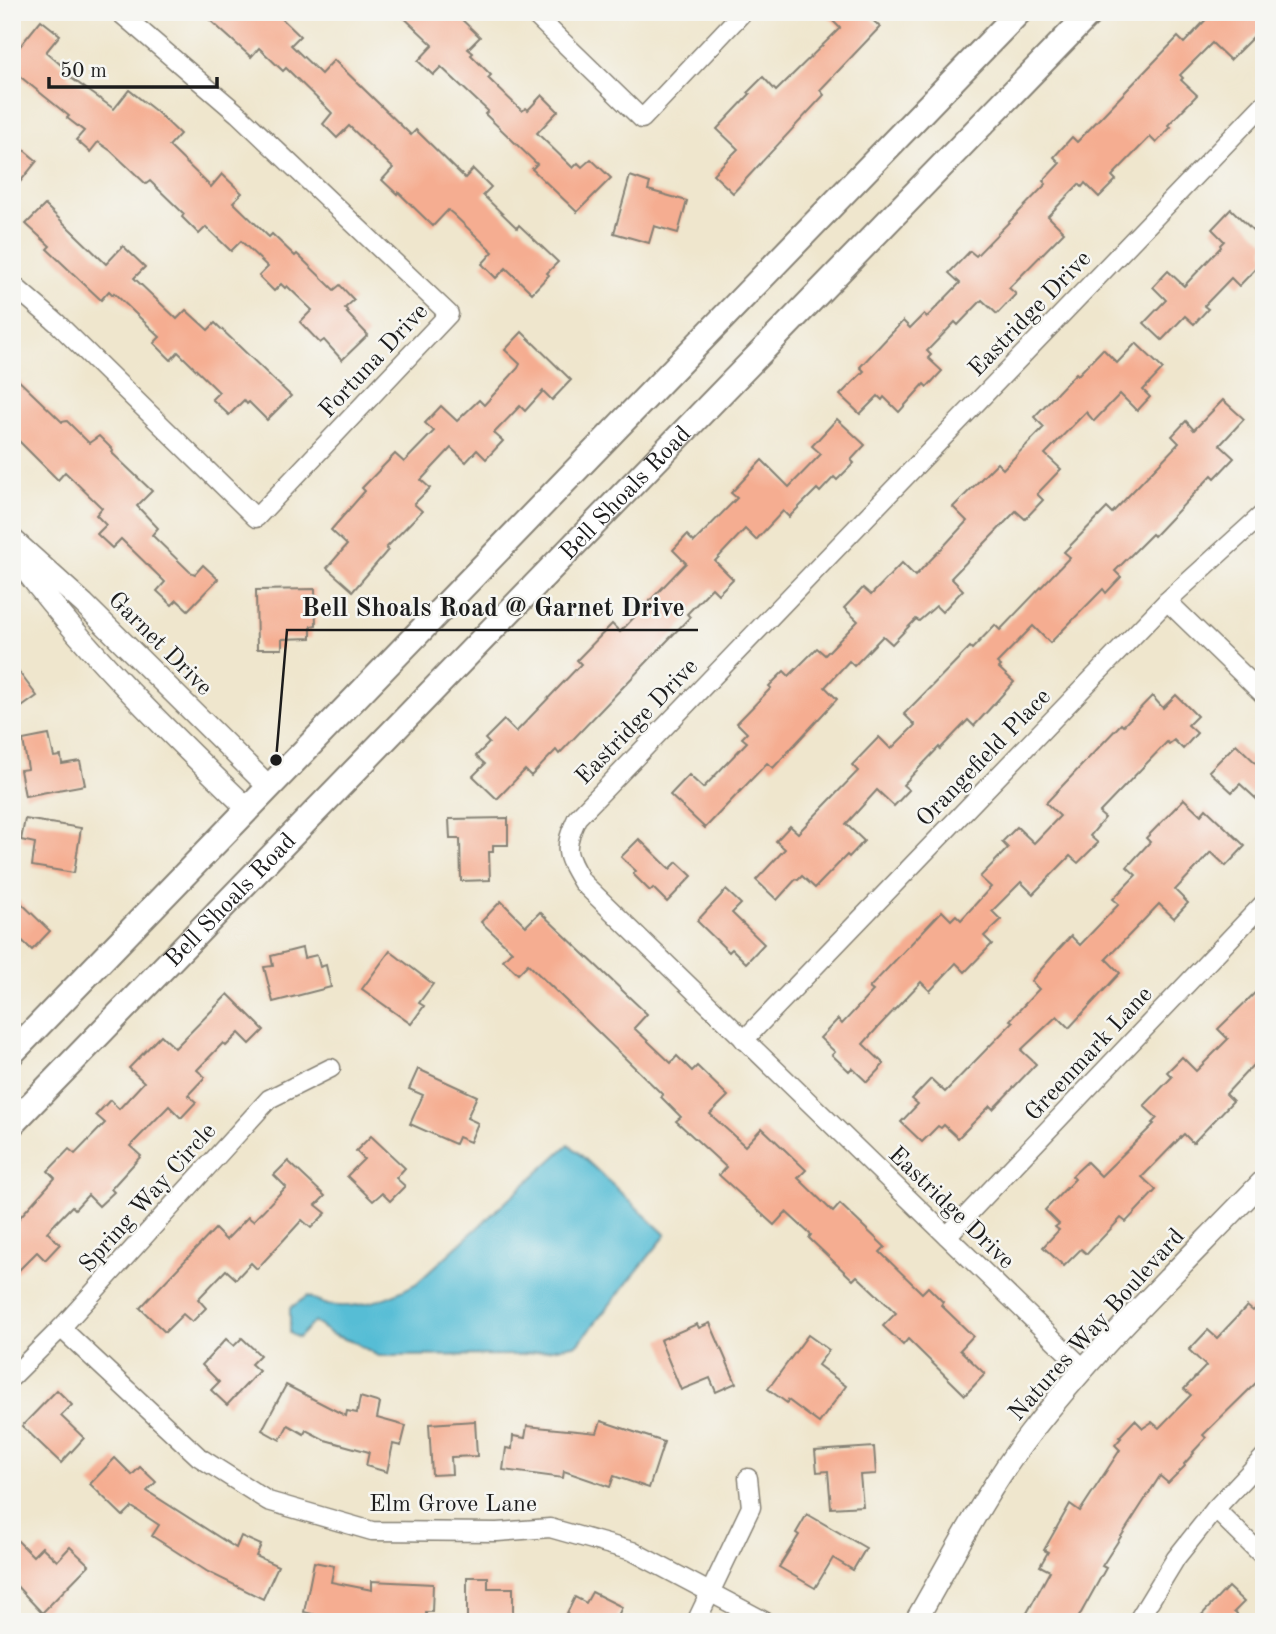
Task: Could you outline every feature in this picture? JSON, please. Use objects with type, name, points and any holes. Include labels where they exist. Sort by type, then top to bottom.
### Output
[{"type":"main road","name":"Bell Shoals Road","points":[[12,1053],[1019,12]]},
{"type":"main road","name":"Bell Shoals Road","points":[[12,1124],[1091,12]]},
{"type":"street","name":"Fortuna Drive","points":[[12,284],[57,323],[256,518],[449,314],[238,114],[119,12]]},
{"type":"street","points":[[532,12],[642,119],[743,12]]},
{"type":"street","name":"Eastridge Drive","points":[[1084,1369],[582,882],[568,860],[567,840],[577,818],[1264,104]]},
{"type":"street","name":"Orangefield Place","points":[[744,1041],[1167,601],[1264,513]]},
{"type":"street","name":"Garnet Drive","points":[[12,539],[85,604],[269,787]]},
{"type":"street","points":[[12,552],[99,661],[138,703],[247,808]]},
{"type":"street","points":[[1167,601],[1264,695]]},
{"type":"street","name":"Greenmark Lane","points":[[947,1236],[1264,903]]},
{"type":"street","name":"Spring Way Circle","points":[[12,1377],[61,1328],[269,1099],[331,1068]]},
{"type":"street","name":"Natures Way Boulevard","points":[[915,1622],[976,1517],[1028,1437],[1084,1369],[1264,1180]]},
{"type":"street","name":"Elm Grove Lane","points":[[61,1328],[199,1457],[268,1501],[373,1531],[497,1532],[550,1528],[632,1551],[766,1622]]},
{"type":"street","points":[[1137,1622],[1175,1558],[1215,1509],[1264,1457]]},
{"type":"street","points":[[696,1622],[751,1507],[748,1478]]},
{"type":"street","points":[[1215,1509],[1264,1557]]},
{"type":"water","points":[[569,1144],[666,1235],[578,1344],[519,1355],[378,1356],[356,1343],[333,1335],[314,1322],[298,1338],[290,1333],[290,1308],[308,1296],[328,1305],[351,1306],[386,1297],[417,1283]]},
{"type":"building","points":[[201,12],[275,12],[300,36],[291,45],[321,74],[334,60],[411,135],[416,130],[465,178],[473,169],[491,187],[483,195],[558,262],[547,273],[549,275],[532,293],[506,268],[496,278],[482,264],[493,252],[453,214],[448,210],[433,226],[382,180],[393,168],[349,126],[337,138],[323,124],[332,113],[286,68],[283,71],[259,48],[251,57]]},
{"type":"building","points":[[398,12],[454,12],[480,37],[468,49],[473,53],[471,55],[491,75],[488,78],[522,111],[526,108],[528,110],[542,95],[558,111],[537,133],[573,168],[578,163],[582,167],[591,159],[611,178],[577,212],[532,169],[537,164],[485,114],[488,111],[441,67],[433,75],[418,61],[433,45]]},
{"type":"building","points":[[824,12],[864,12],[880,27],[820,90],[824,95],[733,193],[713,174],[738,149],[717,129],[763,77],[776,91],[840,28]]},
{"type":"building","points":[[1213,12],[1264,12],[1264,26],[1230,60],[1212,43],[1180,75],[1183,78],[1181,80],[1197,95],[1168,125],[1171,127],[1156,143],[1150,137],[1112,176],[1116,180],[1099,197],[1085,183],[1082,187],[1079,184],[1048,216],[1064,232],[1009,288],[1016,294],[997,314],[982,300],[958,325],[955,322],[927,351],[931,355],[928,358],[942,371],[927,387],[924,384],[899,412],[884,397],[882,400],[878,396],[860,414],[840,395],[864,371],[860,367],[903,321],[910,328],[924,314],[927,317],[960,283],[949,273],[970,251],[976,256],[1046,184],[1043,181],[1060,163],[1054,157],[1072,137],[1077,142],[1178,37],[1184,43]]},
{"type":"building","points":[[41,20],[60,35],[46,52],[69,72],[67,75],[114,109],[129,90],[180,134],[169,146],[211,187],[222,174],[242,193],[233,202],[269,237],[272,234],[334,290],[340,285],[354,300],[345,308],[349,312],[347,313],[368,335],[342,360],[324,340],[320,343],[300,322],[312,310],[287,286],[285,288],[281,284],[274,291],[259,276],[268,267],[241,241],[231,251],[206,227],[199,234],[182,217],[184,214],[150,181],[146,184],[111,151],[98,142],[90,152],[76,140],[84,131],[12,70],[12,56]]},
{"type":"building","points":[[12,140],[37,161],[12,192]]},
{"type":"building","points":[[630,176],[650,183],[648,190],[687,201],[678,233],[654,226],[649,243],[614,233]]},
{"type":"building","points":[[45,205],[106,264],[123,246],[145,267],[134,278],[177,319],[186,310],[208,330],[215,323],[291,396],[267,420],[244,400],[229,415],[212,399],[219,392],[178,352],[171,360],[154,343],[160,337],[114,293],[113,295],[109,291],[101,300],[47,249],[50,246],[26,224]]},
{"type":"building","points":[[1231,209],[1264,241],[1264,260],[1239,286],[1231,278],[1204,306],[1208,309],[1194,324],[1185,316],[1162,340],[1144,323],[1166,300],[1153,287],[1168,271],[1184,286],[1221,247],[1224,241],[1212,229]]},
{"type":"building","points":[[522,332],[571,380],[552,400],[543,391],[525,411],[520,406],[494,433],[503,441],[486,459],[477,450],[466,462],[451,448],[421,480],[430,488],[414,504],[422,511],[386,548],[388,550],[353,591],[327,568],[347,545],[331,530],[365,491],[362,488],[395,454],[404,462],[434,431],[425,423],[441,406],[457,421],[479,400],[484,405],[518,368],[520,364],[505,350]]},
{"type":"building","points":[[1136,343],[1163,369],[1143,390],[1150,397],[1137,411],[1120,394],[1094,421],[1086,412],[1045,454],[1061,469],[1037,494],[1043,500],[1025,519],[1016,511],[951,578],[963,590],[942,612],[936,606],[919,621],[916,619],[892,644],[883,636],[854,666],[849,661],[825,687],[837,699],[773,768],[767,763],[705,828],[670,795],[689,775],[703,788],[747,742],[742,738],[747,733],[737,723],[784,671],[789,676],[817,648],[825,655],[858,621],[844,608],[863,588],[871,595],[902,563],[915,576],[943,547],[967,521],[953,507],[997,463],[1003,469],[1044,427],[1034,417],[1076,373],[1078,375],[1103,349],[1117,363]]},
{"type":"building","points":[[12,374],[62,422],[67,421],[89,443],[99,436],[113,450],[112,453],[152,491],[137,506],[158,528],[152,535],[190,572],[195,574],[203,565],[218,579],[188,610],[177,600],[172,605],[157,591],[165,582],[121,539],[112,548],[97,534],[106,525],[96,515],[102,508],[65,472],[58,480],[12,434]]},
{"type":"building","points":[[1223,400],[1244,419],[1220,445],[1234,458],[1215,478],[1212,475],[1154,536],[1152,534],[1115,571],[1121,577],[1106,593],[1103,589],[1050,643],[1033,626],[997,663],[1014,682],[974,726],[968,720],[940,749],[939,747],[903,785],[909,790],[894,806],[877,790],[846,824],[864,841],[849,857],[847,855],[815,888],[802,876],[777,900],[756,880],[785,849],[776,841],[790,826],[798,833],[858,771],[852,765],[879,737],[891,749],[915,725],[904,714],[995,625],[1000,630],[1070,557],[1064,552],[1107,508],[1112,513],[1179,443],[1172,436],[1186,421],[1194,430]]},
{"type":"building","points":[[837,419],[865,445],[851,460],[854,463],[837,480],[834,477],[820,492],[817,489],[789,517],[783,511],[756,540],[745,529],[715,561],[733,579],[718,594],[712,588],[687,614],[690,617],[559,754],[556,750],[531,776],[525,770],[497,799],[473,776],[485,764],[476,756],[489,743],[485,739],[504,720],[516,732],[581,664],[577,660],[612,624],[620,632],[686,563],[673,550],[687,535],[694,542],[737,498],[731,493],[762,460],[789,487],[821,454],[812,446]]},
{"type":"building","points":[[315,589],[316,625],[311,626],[311,638],[282,639],[282,649],[257,649],[256,590]]},
{"type":"building","points":[[12,663],[37,696],[12,714]]},
{"type":"building","points":[[1176,695],[1197,716],[1188,725],[1197,733],[1183,749],[1174,740],[1169,744],[1167,742],[1099,813],[1105,818],[1090,836],[1098,843],[1078,863],[1070,856],[1033,894],[1021,882],[992,911],[1001,920],[984,936],[992,944],[965,972],[956,963],[930,991],[921,982],[880,1025],[863,1044],[884,1064],[867,1082],[852,1068],[849,1071],[832,1055],[835,1052],[820,1038],[838,1019],[842,1024],[873,991],[869,988],[942,911],[951,920],[956,915],[961,920],[991,887],[980,877],[1008,848],[1002,842],[1017,827],[1034,843],[1060,816],[1046,803],[1121,724],[1123,726],[1152,696],[1163,708]]},
{"type":"building","points":[[49,735],[54,757],[61,756],[62,764],[80,761],[85,785],[25,796],[20,770],[28,769],[23,740]]},
{"type":"building","points":[[1236,744],[1264,771],[1264,806],[1240,784],[1232,792],[1209,771]]},
{"type":"building","points":[[1184,799],[1201,815],[1206,809],[1245,846],[1226,866],[1211,852],[1175,890],[1188,903],[1174,918],[1159,904],[1106,959],[1120,973],[1069,1028],[1057,1016],[1021,1050],[1036,1064],[993,1109],[990,1106],[958,1138],[944,1125],[941,1128],[938,1126],[922,1142],[901,1122],[918,1104],[912,1099],[931,1079],[945,1092],[1013,1022],[1010,1020],[1039,989],[1031,981],[1057,951],[1071,936],[1080,945],[1119,904],[1113,899],[1136,875],[1127,867],[1150,842],[1146,838]]},
{"type":"building","points":[[508,818],[508,845],[493,845],[493,852],[489,852],[490,880],[461,881],[460,839],[450,839],[449,819]]},
{"type":"building","points":[[25,819],[81,828],[74,873],[32,866],[35,843],[21,840]]},
{"type":"building","points":[[639,839],[670,869],[677,862],[692,876],[667,902],[653,888],[650,891],[633,874],[636,871],[621,857]]},
{"type":"building","points":[[726,890],[741,904],[732,913],[764,944],[746,963],[732,949],[729,952],[697,921]]},
{"type":"building","points":[[12,894],[50,931],[32,950],[12,931]]},
{"type":"building","points":[[501,901],[526,926],[540,912],[647,1014],[634,1028],[671,1063],[677,1056],[692,1071],[697,1066],[728,1096],[710,1114],[745,1146],[762,1128],[806,1170],[798,1178],[833,1212],[840,1204],[885,1247],[880,1252],[922,1293],[928,1287],[943,1302],[941,1305],[973,1336],[960,1350],[985,1374],[965,1395],[908,1339],[903,1345],[883,1326],[896,1313],[857,1276],[853,1280],[786,1212],[774,1225],[719,1175],[726,1167],[676,1121],[681,1117],[661,1097],[663,1095],[528,964],[518,974],[503,960],[512,951],[481,922]]},
{"type":"building","points":[[302,948],[304,958],[317,955],[320,967],[326,965],[331,987],[273,1002],[264,967],[273,966],[271,956]]},
{"type":"building","points":[[390,951],[433,984],[419,1003],[424,1006],[411,1024],[362,989]]},
{"type":"building","points":[[1264,984],[1264,1076],[1253,1065],[1226,1094],[1233,1101],[1193,1143],[1184,1134],[1142,1177],[1156,1190],[1126,1222],[1121,1218],[1087,1254],[1081,1249],[1064,1266],[1043,1247],[1059,1230],[1055,1227],[1059,1224],[1045,1210],[1075,1179],[1072,1176],[1087,1162],[1101,1176],[1154,1124],[1152,1123],[1157,1118],[1144,1106],[1172,1077],[1167,1072],[1182,1057],[1196,1071],[1228,1039],[1218,1029]]},
{"type":"building","points":[[228,994],[264,1030],[250,1044],[239,1033],[226,1046],[223,1043],[197,1070],[205,1077],[188,1095],[196,1102],[181,1118],[169,1106],[130,1146],[141,1156],[111,1189],[114,1192],[99,1206],[88,1195],[75,1209],[72,1206],[47,1232],[60,1244],[45,1260],[37,1252],[12,1277],[12,1226],[55,1178],[48,1171],[69,1149],[75,1154],[105,1123],[96,1115],[110,1100],[119,1109],[144,1082],[129,1068],[161,1035],[175,1048]]},
{"type":"building","points":[[418,1069],[477,1096],[467,1118],[478,1123],[470,1142],[458,1137],[455,1144],[410,1124],[423,1095],[409,1089]]},
{"type":"building","points":[[371,1136],[405,1168],[396,1178],[405,1186],[390,1201],[382,1193],[373,1201],[347,1176],[364,1159],[356,1151]]},
{"type":"building","points":[[288,1161],[325,1196],[316,1205],[326,1213],[311,1228],[302,1220],[257,1269],[251,1263],[236,1279],[226,1270],[198,1299],[206,1308],[192,1322],[183,1314],[165,1332],[140,1308],[215,1229],[226,1240],[248,1217],[253,1221],[286,1187],[274,1175]]},
{"type":"building","points":[[1264,1300],[1264,1375],[1203,1435],[1206,1438],[1168,1483],[1160,1476],[1102,1566],[1106,1568],[1076,1622],[1022,1622],[1050,1571],[1040,1566],[1048,1552],[1044,1550],[1070,1504],[1080,1511],[1120,1450],[1115,1445],[1121,1438],[1119,1437],[1135,1420],[1143,1428],[1152,1422],[1159,1428],[1191,1395],[1184,1389],[1206,1366],[1189,1350],[1208,1330],[1217,1338],[1247,1306],[1253,1311]]},
{"type":"building","points":[[710,1323],[736,1383],[716,1392],[710,1378],[681,1390],[660,1340],[697,1324],[699,1328]]},
{"type":"building","points":[[808,1335],[829,1350],[818,1365],[846,1386],[819,1423],[768,1389]]},
{"type":"building","points":[[242,1338],[260,1355],[251,1364],[259,1371],[227,1405],[211,1390],[219,1382],[202,1365],[226,1339],[234,1346]]},
{"type":"building","points":[[286,1385],[346,1416],[347,1411],[357,1413],[360,1397],[380,1403],[377,1418],[406,1426],[401,1446],[393,1444],[387,1472],[366,1466],[369,1452],[325,1440],[306,1430],[304,1434],[288,1425],[280,1440],[262,1430]]},
{"type":"building","points":[[57,1390],[72,1405],[61,1416],[84,1438],[61,1463],[22,1426]]},
{"type":"building","points":[[475,1421],[477,1456],[451,1457],[452,1474],[432,1475],[429,1424]]},
{"type":"building","points":[[601,1421],[664,1442],[649,1488],[614,1476],[610,1487],[564,1471],[563,1478],[503,1470],[506,1448],[512,1449],[513,1436],[525,1438],[527,1426],[597,1433]]},
{"type":"building","points":[[874,1447],[876,1474],[860,1475],[863,1506],[831,1508],[828,1471],[817,1472],[815,1451]]},
{"type":"building","points":[[115,1458],[132,1475],[140,1467],[156,1482],[147,1491],[236,1548],[241,1536],[261,1545],[256,1556],[278,1566],[263,1599],[208,1572],[152,1536],[159,1525],[132,1507],[123,1516],[90,1484]]},
{"type":"building","points":[[807,1514],[866,1548],[853,1570],[833,1558],[815,1588],[779,1567],[799,1535],[796,1533]]},
{"type":"building","points":[[12,1535],[33,1556],[42,1547],[57,1561],[70,1547],[89,1565],[42,1613],[12,1581]]},
{"type":"building","points":[[314,1562],[334,1566],[331,1582],[372,1590],[372,1581],[433,1584],[432,1612],[426,1612],[426,1618],[414,1618],[414,1622],[315,1622],[316,1615],[304,1612]]},
{"type":"building","points":[[467,1577],[488,1577],[488,1588],[513,1588],[513,1622],[467,1622]]},
{"type":"building","points":[[1228,1587],[1244,1602],[1234,1612],[1245,1622],[1195,1622]]},
{"type":"building","points":[[592,1592],[622,1607],[617,1618],[624,1622],[577,1622],[566,1615],[575,1597],[586,1603]]},
{"type":"place","name":"Bell Shoals Road @ Garnet Drive","points":[[276,760]]}]
